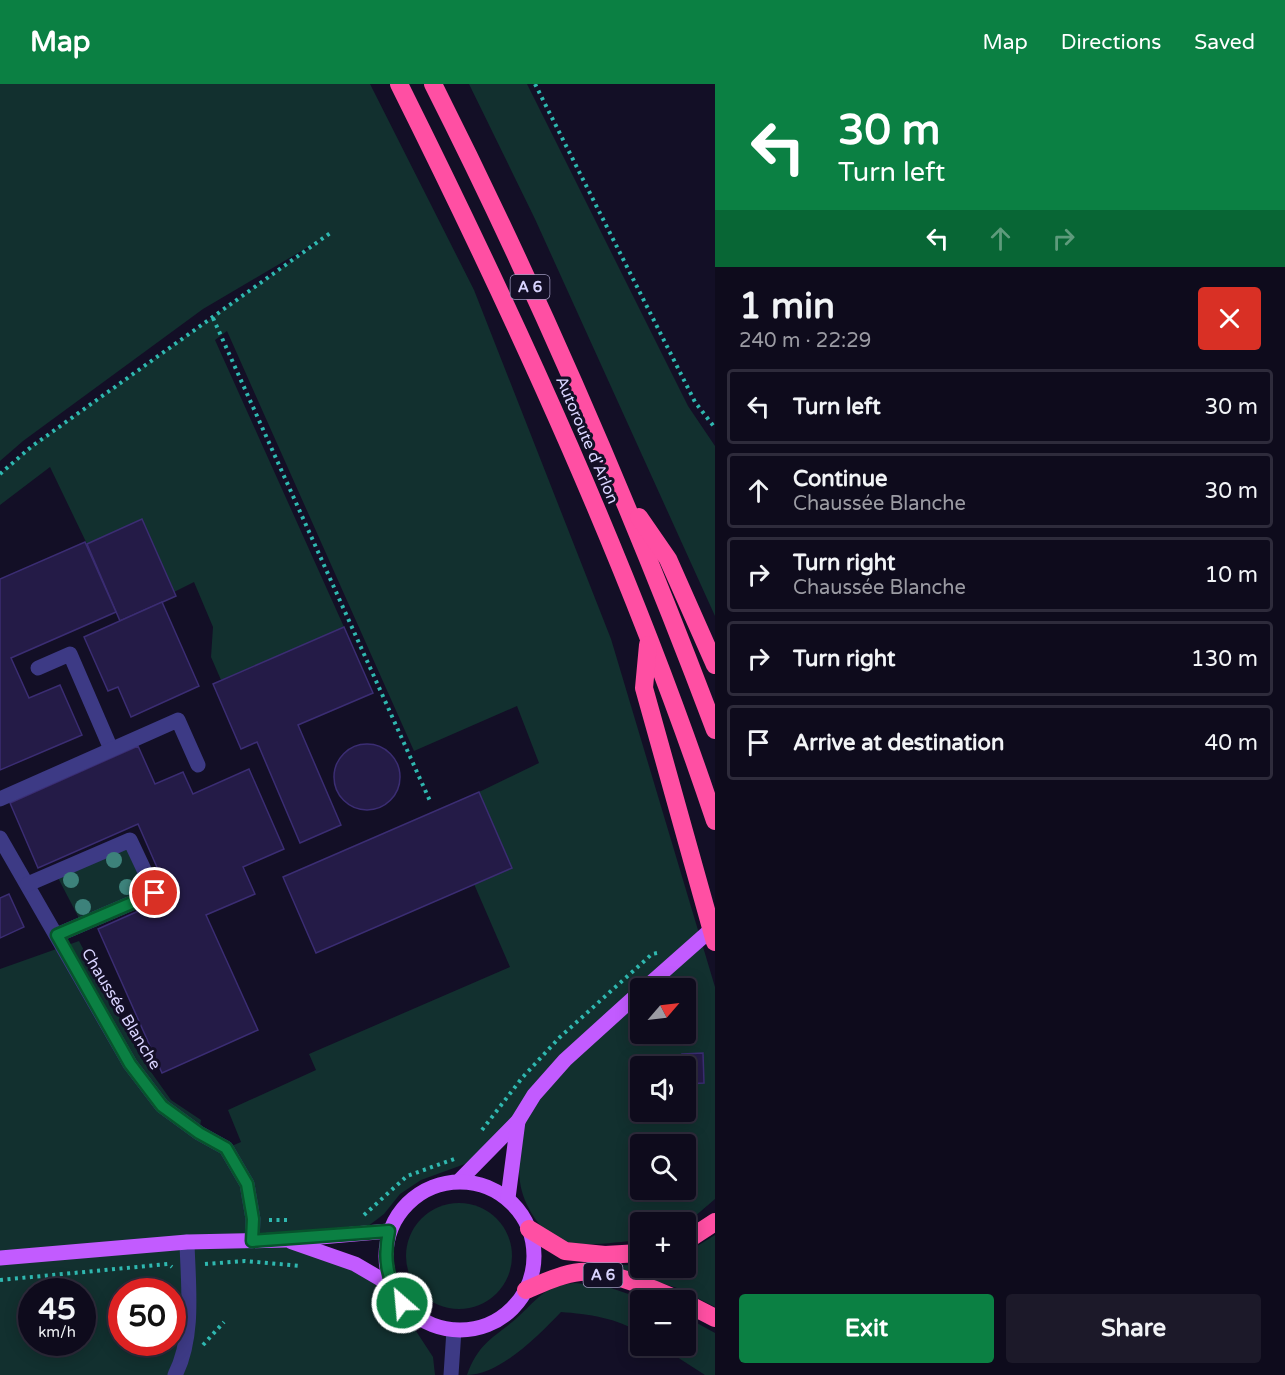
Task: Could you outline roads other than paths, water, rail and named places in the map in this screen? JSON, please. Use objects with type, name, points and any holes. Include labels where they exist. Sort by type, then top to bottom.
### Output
[{"type":"highway","name":"Autoroute d'Arlon","points":[[399,84],[531,360],[649,638],[715,821]]},
{"type":"highway","name":"Autoroute d'Arlon","points":[[433,84],[543,313],[621,492],[715,730]]},
{"type":"highway","name":"A 6","points":[[621,492],[669,558],[715,665]]},
{"type":"highway","points":[[649,638],[644,688],[715,942]]},
{"type":"highway","points":[[696,1234],[715,1221]]},
{"type":"highway","points":[[529,1229],[565,1251],[605,1255],[630,1254]]},
{"type":"highway","name":"A 6","points":[[526,1290],[556,1277],[581,1272],[610,1276],[650,1290]]},
{"type":"highway","points":[[696,1309],[715,1318]]},
{"type":"main road","points":[[656,978],[715,926]]},
{"type":"main road","points":[[459,1181],[518,1121],[534,1095],[564,1060],[630,1001]]},
{"type":"main road","points":[[507,1198],[518,1121]]},
{"type":"main road","points":[[459,1181],[493,1189],[507,1198],[520,1212],[529,1229],[533,1260],[526,1290],[513,1308],[496,1321],[476,1329],[454,1330],[434,1326],[416,1317],[402,1303],[391,1285],[386,1259],[389,1231],[399,1211],[416,1195],[436,1185],[459,1181]]},
{"type":"main road","points":[[0,1258],[187,1242],[286,1240],[389,1231]]},
{"type":"main road","points":[[286,1240],[355,1264],[391,1285]]},
{"type":"street","points":[[38,668],[70,654],[111,749]]},
{"type":"street","points":[[0,799],[178,720],[198,765]]},
{"type":"street","name":"Chaussée Blanche","points":[[0,838],[130,1064],[162,1106],[199,1133],[226,1148],[247,1184],[253,1219],[252,1241]]},
{"type":"street","points":[[28,884],[130,840],[155,893],[57,935]]},
{"type":"street","points":[[175,1375],[183,1360],[188,1317],[187,1242]]},
{"type":"street","points":[[451,1375],[454,1330]]}]
